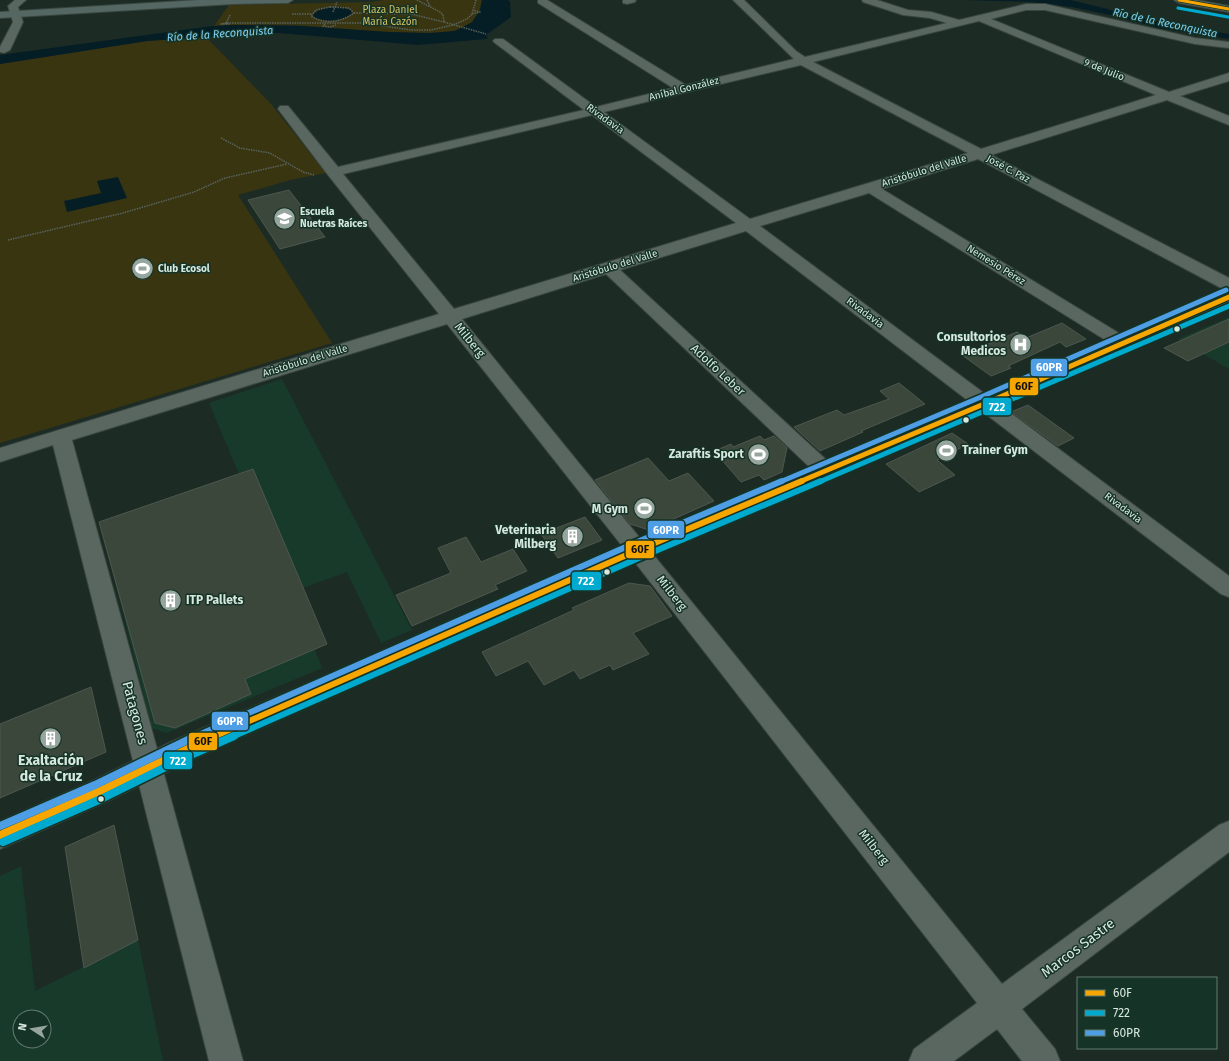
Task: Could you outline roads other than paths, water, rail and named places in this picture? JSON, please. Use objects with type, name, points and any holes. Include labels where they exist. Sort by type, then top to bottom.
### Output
[{"type":"main road","points":[[0,15],[233,0],[288,0]]},
{"type":"main road","points":[[1179,0],[1229,9]]},
{"type":"main road","points":[[0,836],[98,792],[149,766],[638,550],[984,404],[1121,342],[1229,297]]},
{"type":"street","points":[[4,50],[18,22],[14,6],[21,0]]},
{"type":"street","name":"José C. Paz","points":[[738,0],[792,53],[803,60],[1229,285]]},
{"type":"street","points":[[867,0],[907,13],[931,16],[958,23]]},
{"type":"street","points":[[542,2],[683,89]]},
{"type":"street","name":"Aníbal González","points":[[333,172],[1035,6],[1195,41],[1229,45]]},
{"type":"street","name":"9 de Julio","points":[[980,18],[1229,121]]},
{"type":"street","name":"Rivadavia","points":[[499,41],[748,225],[1229,588]]},
{"type":"street","name":"Aristóbulo del Valle","points":[[0,455],[1229,77]]},
{"type":"street","name":"Milberg","points":[[284,109],[333,172],[452,316],[1043,1061]]},
{"type":"street","name":"Nemesio Pérez","points":[[871,188],[1121,342]]},
{"type":"street","name":"Adolfo Leber","points":[[609,268],[826,471]]},
{"type":"street","name":"Patagones","points":[[61,436],[226,1061]]},
{"type":"street","name":"Marcos Sastre","points":[[926,1061],[1229,835]]},
{"type":"water","name":"Río de la Reconquista","points":[[482,0],[508,0],[510,2],[511,17],[486,35],[488,38],[486,39],[418,45],[280,33],[147,41],[0,64],[0,55],[212,26],[301,26],[429,33],[455,31],[472,22],[480,10]]},
{"type":"water","name":"Río de la Reconquista","points":[[962,0],[1071,0],[1172,25],[1229,34],[1229,39],[1159,28],[1115,16],[1072,7],[1032,2]]},
{"type":"water","points":[[329,7],[341,7],[351,10],[352,13],[344,18],[333,21],[314,17],[313,14],[319,10]]},
{"type":"water","points":[[118,177],[127,198],[67,212],[64,201],[101,193],[97,181]]},
{"type":"place","name":"Escuela Nuetras Raíces","points":[[285,218]]},
{"type":"place","name":"Club Ecosol","points":[[143,269]]},
{"type":"place","name":"Consultorios Medicos","points":[[1021,344]]},
{"type":"place","name":"Trainer Gym","points":[[946,450]]},
{"type":"place","name":"Zaraftis Sport","points":[[759,454]]},
{"type":"place","name":"M Gym","points":[[644,509]]},
{"type":"place","name":"Veterinaria Milberg","points":[[572,537]]},
{"type":"place","name":"ITP Pallets","points":[[170,600]]},
{"type":"place","name":"Exaltación de la Cruz","points":[[51,738]]},
{"type":"park label","name":"Plaza Daniel María Cazón","points":[[390,16]]}]
